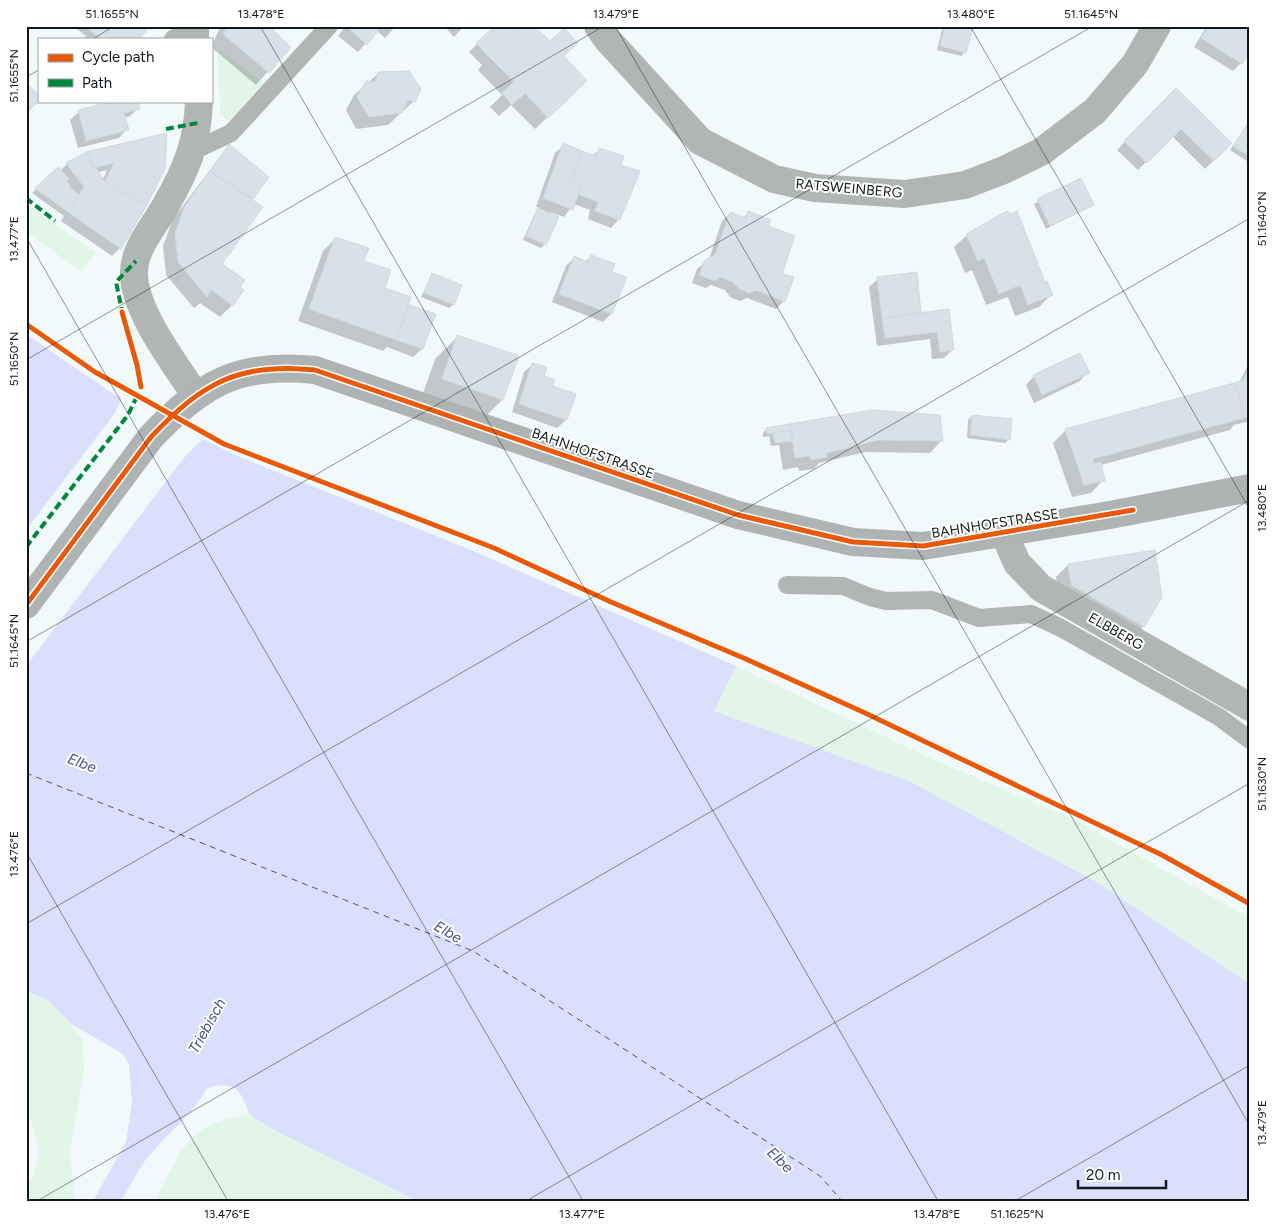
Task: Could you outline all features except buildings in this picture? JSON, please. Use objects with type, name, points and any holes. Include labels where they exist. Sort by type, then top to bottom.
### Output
[{"type":"main road","name":"BAHNHOFSTRASSE","points":[[26,605],[151,437],[185,403],[219,381],[245,372],[286,367],[315,370],[738,515],[853,542],[923,546],[1250,488]]},
{"type":"street","name":"RATSWEINBERG","points":[[598,26],[607,39],[700,141],[774,179],[815,188],[905,194],[965,185],[1004,170],[1041,152],[1095,111],[1135,64],[1157,26]]},
{"type":"street","points":[[185,403],[141,302],[134,275],[136,261],[145,238],[166,205],[193,151],[198,123],[199,102]]},
{"type":"street","name":"ELBBERG","points":[[1004,533],[1017,563],[1041,588],[1250,707]]},
{"type":"lane","points":[[193,151],[232,133],[329,26]]},
{"type":"lane","points":[[787,585],[843,586],[886,601],[932,600],[979,618],[1031,614],[1061,628],[1219,717],[1250,740]]},
{"type":"green space","points":[[221,51],[265,84],[237,115],[226,120],[220,113],[218,53]]},
{"type":"green space","points":[[26,204],[96,252],[82,272],[26,232]]},
{"type":"green space","points":[[736,666],[932,759],[1073,819],[1250,918],[1250,984],[1100,884],[714,711]]},
{"type":"green space","points":[[26,991],[48,1000],[83,1039],[84,1072],[70,1152],[75,1201],[26,1200],[38,1152],[30,1119],[26,1117]]},
{"type":"green space","points":[[249,1114],[276,1131],[417,1201],[155,1201],[177,1157],[192,1138],[212,1124]]},
{"type":"water","points":[[26,334],[115,395],[235,455],[471,550],[736,666],[714,711],[911,782],[1100,884],[1250,984],[1250,1201],[417,1201],[276,1131],[249,1114],[239,1093],[230,1086],[224,1085],[207,1088],[187,1116],[147,1158],[121,1201],[93,1201],[126,1142],[132,1102],[129,1065],[123,1054],[70,1023],[48,1000],[26,991]]},
{"type":"pier","points":[[123,396],[204,437],[183,459],[26,666],[26,530],[115,413]]},
{"type":"ferry route","points":[[26,773],[473,951],[820,1176],[842,1201]]},
{"type":"marked path","points":[[166,129],[198,123]]},
{"type":"marked path","points":[[26,198],[55,221]]},
{"type":"marked path","points":[[123,315],[116,282],[136,261]]},
{"type":"marked path","points":[[26,547],[128,415],[139,392]]},
{"type":"cycle path","points":[[122,312],[137,365],[141,387]]},
{"type":"cycle path","points":[[26,324],[95,372],[224,444],[494,548],[611,602],[746,659],[863,712],[1162,855],[1250,904]]},
{"type":"cycle path","points":[[26,605],[151,437],[170,418],[205,390],[224,380],[243,373],[264,370],[288,368],[315,370],[738,515],[853,542],[923,546],[1133,510]]},
{"type":"water label","name":"Elbe","points":[[82,763]]},
{"type":"water label","name":"Elbe","points":[[448,932]]},
{"type":"water label","name":"Triebisch","points":[[207,1026]]},
{"type":"water label","name":"Elbe","points":[[780,1160]]}]
